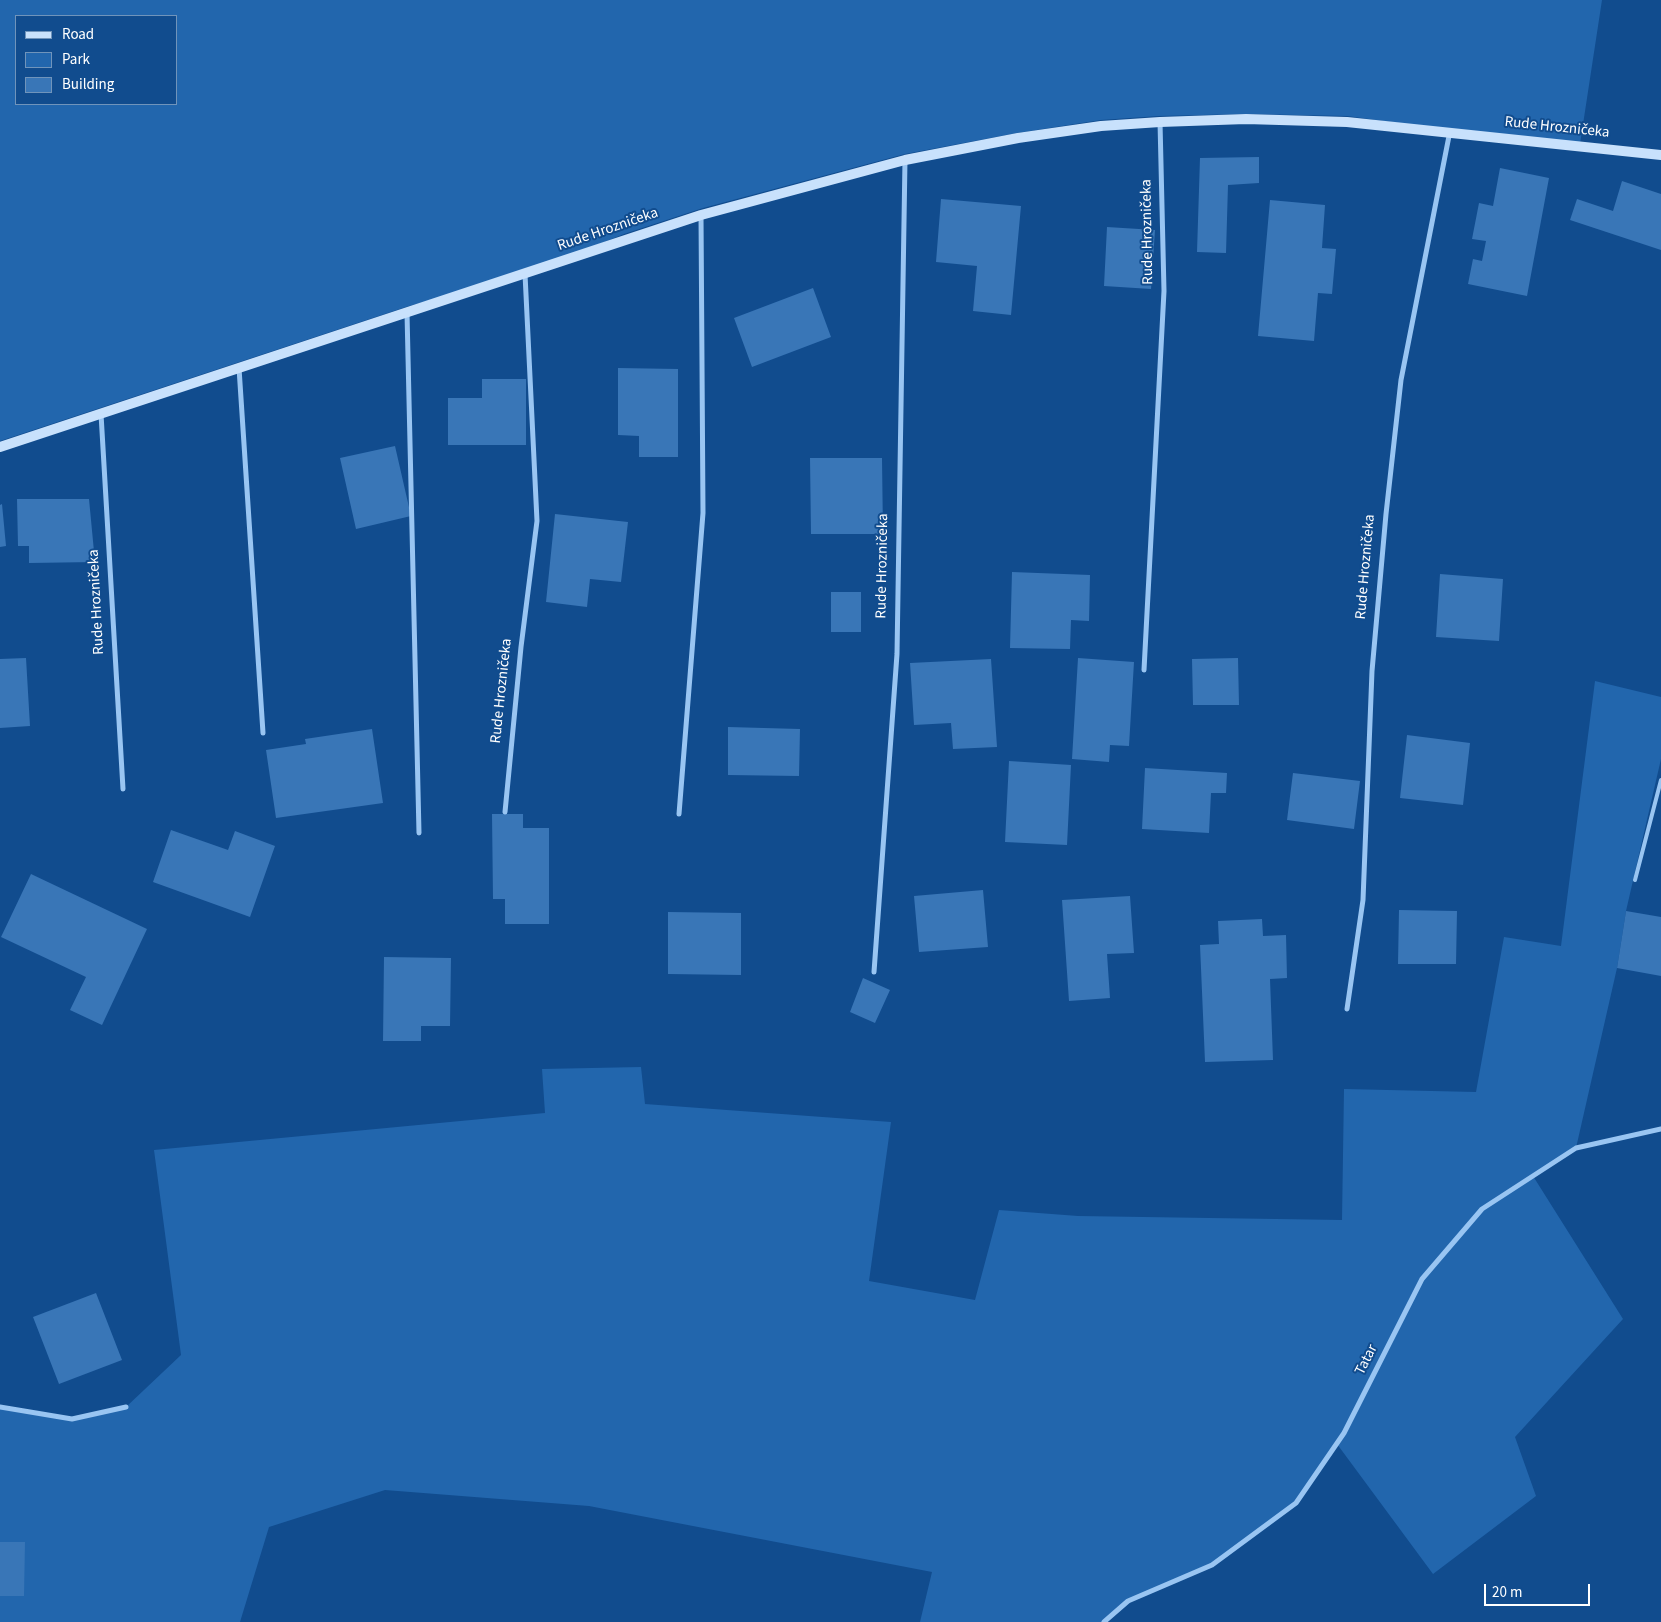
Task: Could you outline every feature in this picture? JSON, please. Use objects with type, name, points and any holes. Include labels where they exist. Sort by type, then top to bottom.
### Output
[{"type":"street","name":"Rude Hrozničeka","points":[[0,447],[701,214],[905,160],[1018,138],[1101,126],[1246,119],[1347,122],[1450,131],[1661,155]]},
{"type":"street","name":"Rude Hrozničeka","points":[[1144,670],[1164,291],[1160,122]]},
{"type":"street","name":"Rude Hrozničeka","points":[[1348,1009],[1363,900],[1372,671],[1386,514],[1399,399],[1450,131]]},
{"type":"street","name":"Rude Hrozničeka","points":[[874,972],[896,654],[905,160]]},
{"type":"street","points":[[679,814],[703,513],[701,214]]},
{"type":"street","name":"Rude Hrozničeka","points":[[505,812],[521,647],[537,521],[525,274]]},
{"type":"street","points":[[407,313],[419,833]]},
{"type":"street","points":[[239,368],[263,732]]},
{"type":"street","name":"Rude Hrozničeka","points":[[101,414],[123,789]]},
{"type":"street","name":"Tatar","points":[[1104,1622],[1128,1601],[1212,1565],[1296,1503],[1344,1433],[1422,1279],[1482,1209],[1576,1148],[1661,1129]]},
{"type":"street","points":[[0,1407],[72,1420],[126,1407]]},
{"type":"lane","points":[[1635,880],[1661,780]]},
{"type":"green space","points":[[0,0],[1602,0],[1580,144],[1450,130],[1347,116],[1246,114],[1159,116],[1101,120],[1017,133],[905,154],[703,208],[624,234],[525,274],[409,306],[0,441]]},
{"type":"green space","points":[[1595,681],[1661,697],[1661,759],[1626,911],[1617,968],[1576,1148],[1533,1176],[1623,1319],[1515,1437],[1536,1496],[1433,1574],[1337,1444],[1296,1503],[1212,1565],[1128,1601],[1104,1622],[920,1622],[932,1572],[589,1506],[385,1490],[269,1527],[240,1622],[0,1622],[0,1407],[72,1419],[126,1407],[181,1355],[154,1150],[545,1113],[542,1069],[641,1067],[645,1104],[891,1122],[869,1281],[975,1300],[999,1210],[1078,1216],[1342,1220],[1344,1089],[1476,1092],[1504,937],[1561,946]]},
{"type":"building","points":[[1259,157],[1259,183],[1228,185],[1226,253],[1197,252],[1200,158]]},
{"type":"building","points":[[1500,168],[1549,178],[1527,296],[1468,284],[1473,259],[1482,261],[1486,241],[1472,239],[1479,203],[1493,206]]},
{"type":"building","points":[[1622,181],[1661,194],[1661,250],[1570,220],[1577,199],[1613,211]]},
{"type":"building","points":[[941,199],[1021,206],[1011,315],[973,311],[977,266],[936,262]]},
{"type":"building","points":[[1270,200],[1325,205],[1322,248],[1336,249],[1332,294],[1318,293],[1314,341],[1258,336]]},
{"type":"building","points":[[1107,227],[1155,230],[1151,289],[1104,286]]},
{"type":"building","points":[[813,288],[831,337],[752,367],[734,318]]},
{"type":"building","points":[[618,368],[678,369],[678,457],[639,457],[639,436],[618,435]]},
{"type":"building","points":[[482,379],[526,379],[526,445],[448,445],[448,398],[482,398]]},
{"type":"building","points":[[395,446],[411,516],[356,529],[340,458]]},
{"type":"building","points":[[810,458],[882,458],[883,534],[811,534]]},
{"type":"building","points":[[17,499],[89,499],[95,562],[29,563],[29,546],[18,546]]},
{"type":"building","points":[[2,504],[6,546],[0,547],[0,505]]},
{"type":"building","points":[[555,514],[628,522],[621,582],[590,579],[587,607],[546,602]]},
{"type":"building","points":[[1012,572],[1090,575],[1089,621],[1071,620],[1070,649],[1010,648]]},
{"type":"building","points":[[1440,574],[1503,579],[1499,641],[1436,637]]},
{"type":"building","points":[[831,592],[861,592],[861,632],[831,632]]},
{"type":"building","points":[[26,658],[30,726],[0,728],[0,659]]},
{"type":"building","points":[[1078,658],[1134,662],[1129,746],[1110,745],[1109,762],[1072,759]]},
{"type":"building","points":[[1238,658],[1239,705],[1193,705],[1192,659]]},
{"type":"building","points":[[991,659],[997,747],[953,749],[951,723],[914,725],[910,663]]},
{"type":"building","points":[[728,727],[800,729],[799,776],[728,775]]},
{"type":"building","points":[[372,729],[383,803],[276,818],[266,750],[306,744],[305,739]]},
{"type":"building","points":[[1407,735],[1470,743],[1463,805],[1400,798]]},
{"type":"building","points":[[1009,761],[1071,765],[1067,845],[1005,842]]},
{"type":"building","points":[[1145,768],[1227,773],[1226,793],[1211,793],[1209,833],[1142,829]]},
{"type":"building","points":[[1293,773],[1360,781],[1354,829],[1287,820]]},
{"type":"building","points":[[492,814],[523,814],[523,828],[549,828],[549,924],[505,924],[505,899],[493,899]]},
{"type":"building","points":[[171,830],[228,850],[235,831],[275,846],[250,917],[153,882]]},
{"type":"building","points":[[31,874],[147,929],[102,1025],[70,1010],[86,977],[1,937]]},
{"type":"building","points":[[983,890],[988,947],[919,952],[914,896]]},
{"type":"building","points":[[1130,896],[1134,953],[1107,954],[1110,998],[1069,1001],[1062,900]]},
{"type":"building","points":[[1399,910],[1457,911],[1456,964],[1398,964]]},
{"type":"building","points":[[1626,911],[1661,917],[1661,976],[1617,968]]},
{"type":"building","points":[[668,912],[741,913],[741,975],[668,974]]},
{"type":"building","points":[[1262,919],[1263,936],[1286,935],[1287,978],[1270,979],[1273,1060],[1205,1062],[1200,945],[1219,944],[1218,921]]},
{"type":"building","points":[[384,957],[451,958],[450,1026],[421,1026],[421,1041],[383,1041]]},
{"type":"building","points":[[863,978],[890,990],[875,1023],[850,1012]]},
{"type":"building","points":[[96,1293],[122,1360],[59,1384],[33,1317]]},
{"type":"building","points":[[0,1542],[25,1542],[24,1596],[0,1596]]}]
